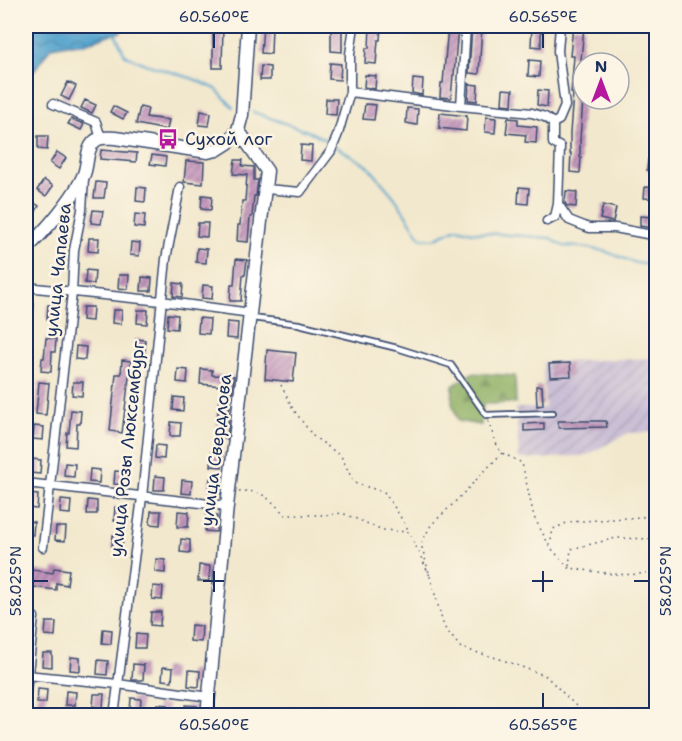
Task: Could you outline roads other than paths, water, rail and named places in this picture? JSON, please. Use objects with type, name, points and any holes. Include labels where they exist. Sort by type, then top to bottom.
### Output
[{"type":"street","points":[[26,249],[66,205],[84,175],[89,148],[95,140],[103,138],[208,152],[217,150],[228,143],[238,130],[242,115],[248,26]]},
{"type":"street","points":[[266,189],[300,192],[331,151],[350,92],[350,54],[354,26]]},
{"type":"street","points":[[461,106],[466,26]]},
{"type":"street","points":[[553,123],[559,120],[565,106],[558,51],[560,26]]},
{"type":"street","points":[[350,92],[532,113],[545,117],[553,123]]},
{"type":"street","points":[[52,104],[96,122],[103,138]]},
{"type":"street","points":[[547,221],[555,217],[558,204],[560,147],[553,143],[553,123]]},
{"type":"street","name":"улица Свердлова","points":[[207,716],[227,506],[267,171],[238,130]]},
{"type":"street","name":"улица Чапаева","points":[[43,547],[72,293],[74,250],[82,210],[84,175]]},
{"type":"street","name":"улица Розы Люксембург","points":[[114,716],[142,497],[166,259],[180,187]]},
{"type":"street","points":[[558,204],[569,220],[589,228],[615,228],[652,235],[657,233]]},
{"type":"street","points":[[26,287],[161,301],[251,316]]},
{"type":"street","points":[[26,483],[227,506]]},
{"type":"street","points":[[26,692],[26,675],[34,617]]},
{"type":"street","points":[[26,675],[118,684],[209,697]]},
{"type":"lane","points":[[251,316],[299,324],[397,348],[452,365],[486,415],[553,413]]},
{"type":"water","points":[[26,26],[122,26],[121,32],[85,44],[51,47],[26,82]]},
{"type":"waterway","points":[[115,33],[125,55],[216,89],[233,107]]},
{"type":"waterway","points":[[253,112],[331,142]]},
{"type":"waterway","points":[[335,146],[368,166],[395,198],[421,238],[434,239],[457,228],[473,232],[550,238],[563,246],[604,251],[636,263],[656,266]]},
{"type":"place","name":"Сухой лог","points":[[168,139]]}]
